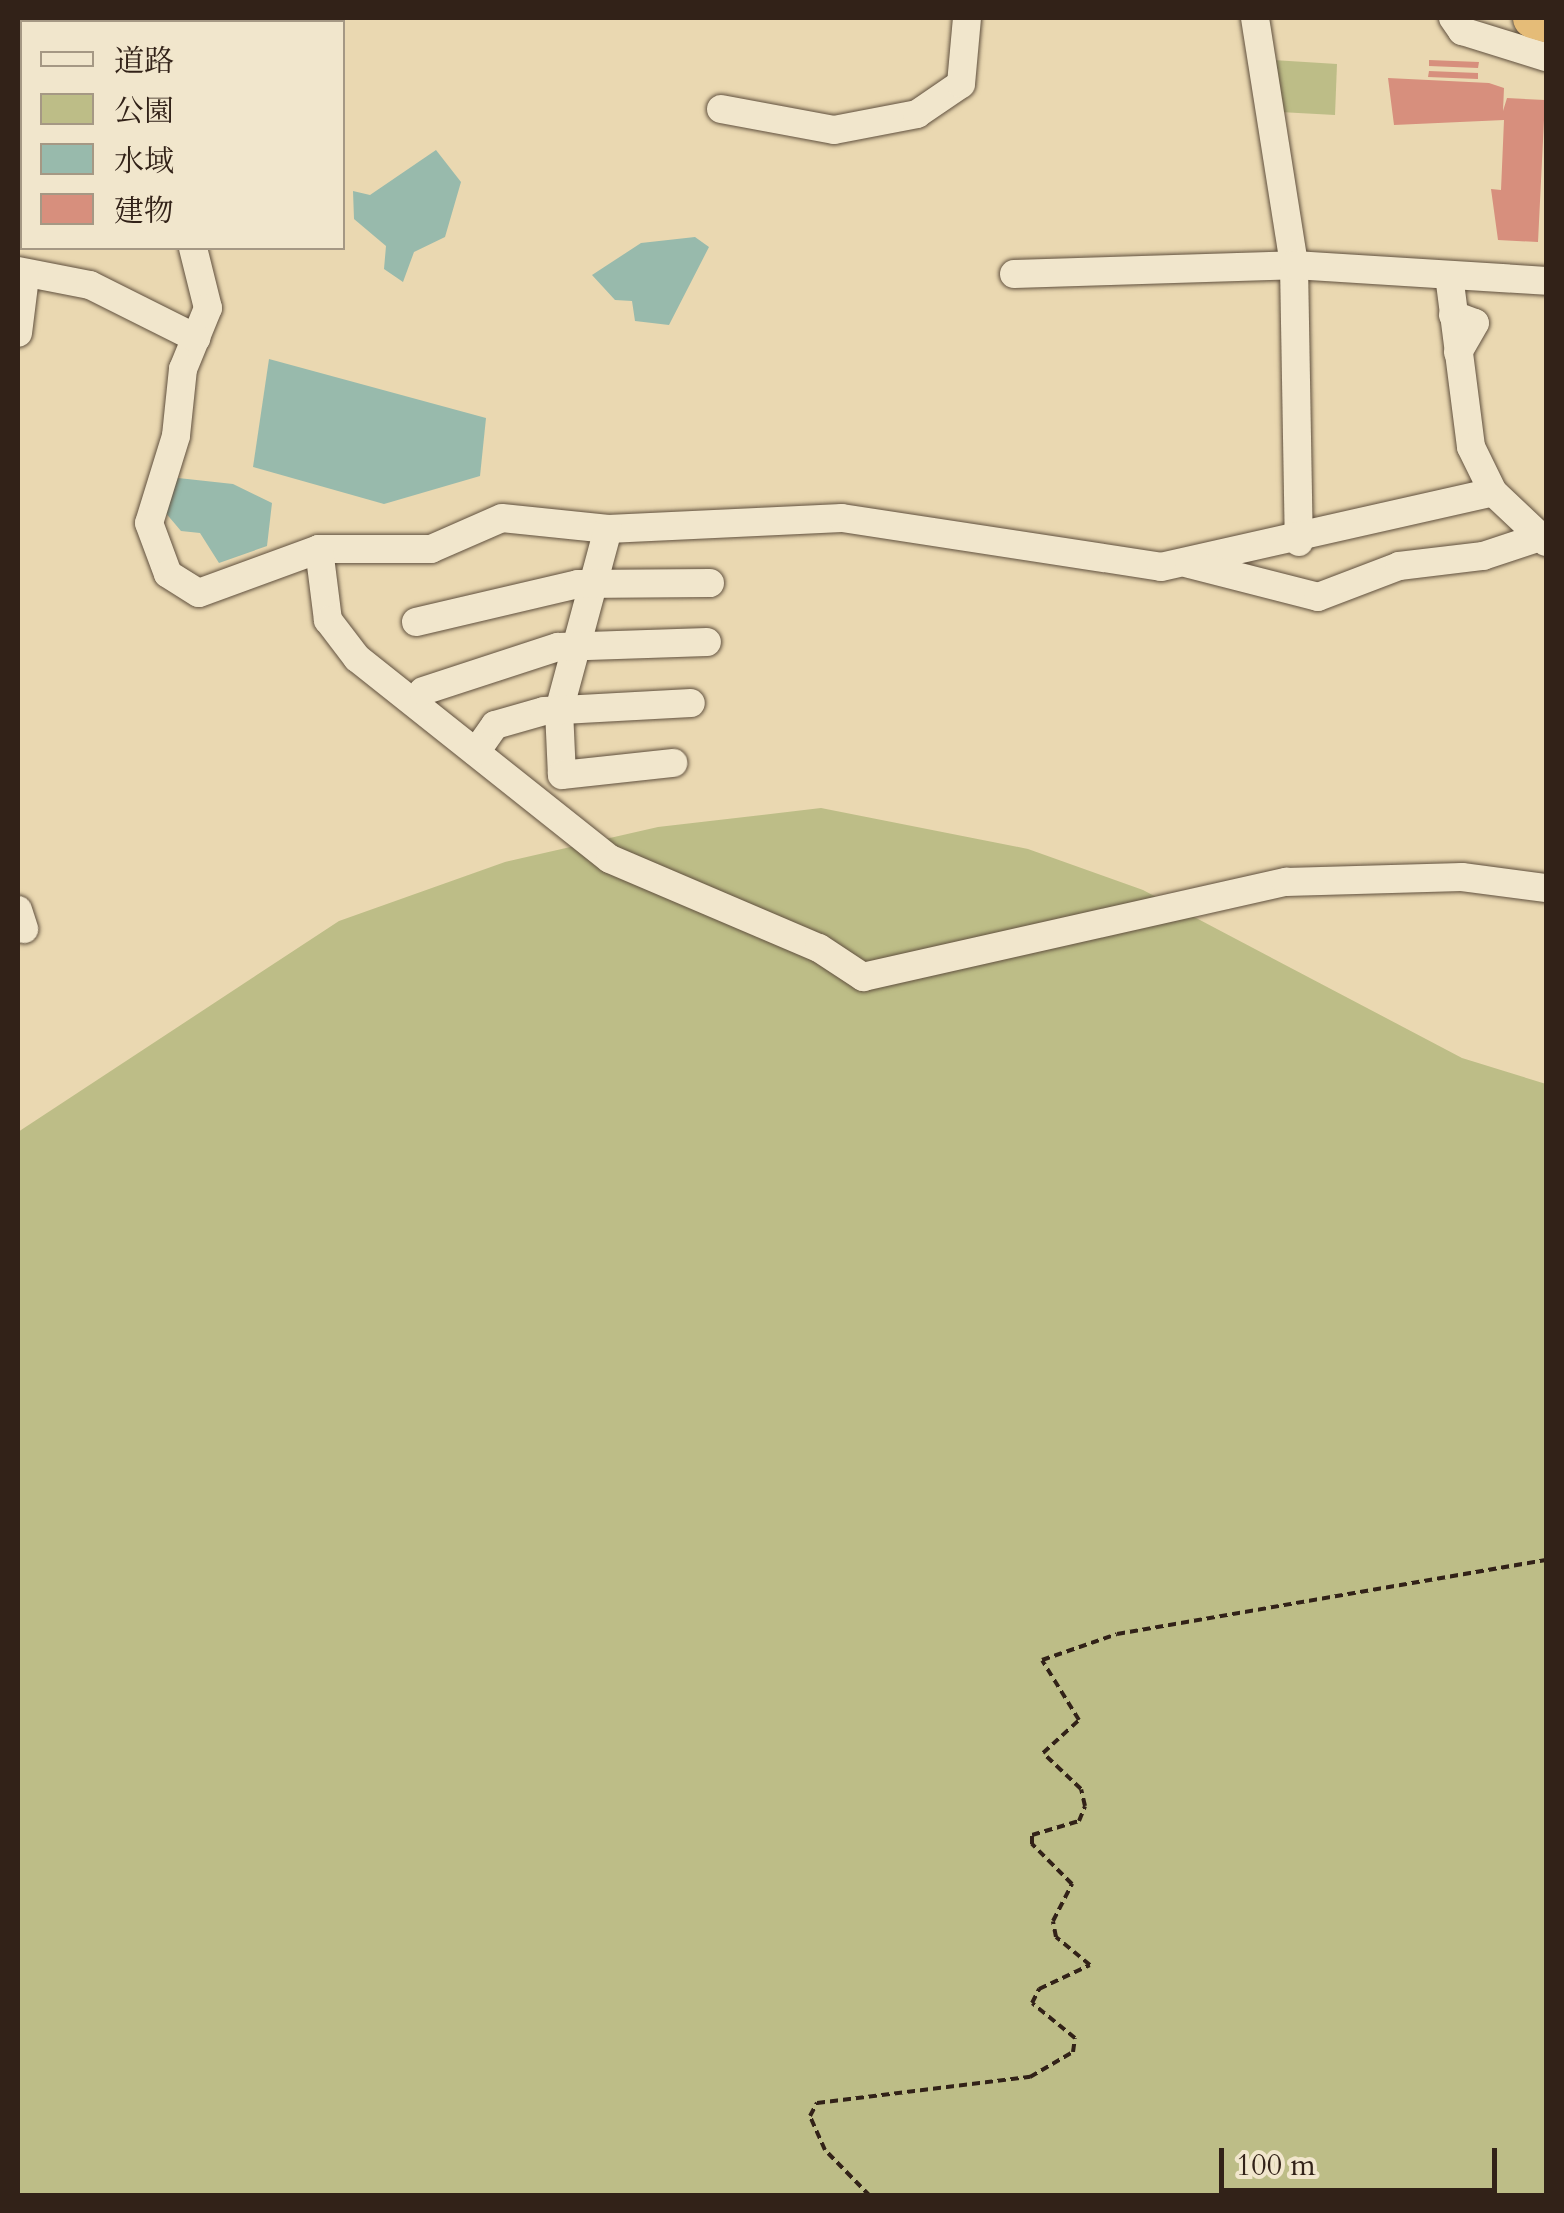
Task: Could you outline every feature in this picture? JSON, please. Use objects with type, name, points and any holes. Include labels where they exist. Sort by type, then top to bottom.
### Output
[{"type":"highway","points":[[1533,18],[1546,22]]},
{"type":"street","points":[[721,109],[834,130],[917,114],[962,84],[966,18]]},
{"type":"street","points":[[1255,18],[1294,265],[1299,542]]},
{"type":"street","points":[[1453,18],[1462,31],[1546,57]]},
{"type":"street","points":[[18,28],[18,48]]},
{"type":"street","points":[[194,250],[208,308],[196,338],[150,510],[168,574],[200,594],[319,549],[431,549],[502,518],[608,529],[842,518],[1125,567],[1189,564],[1299,542],[1493,492]]},
{"type":"street","points":[[1014,274],[1294,265],[1546,281]]},
{"type":"street","points":[[18,333],[21,274],[90,284],[196,338]]},
{"type":"street","points":[[1450,275],[1471,447],[1493,492],[1545,539]]},
{"type":"street","points":[[608,529],[559,710],[562,775],[673,762]]},
{"type":"street","points":[[1189,564],[1318,597],[1399,566],[1545,539]]},
{"type":"street","points":[[319,549],[328,620],[357,658],[610,859],[820,948],[863,978],[1312,879],[1462,877],[1546,888]]},
{"type":"street","points":[[416,622],[593,584],[710,583]]},
{"type":"street","points":[[424,692],[576,647],[708,642]]},
{"type":"street","points":[[476,752],[496,725],[559,710],[690,703]]},
{"type":"path","points":[[870,2196],[825,2150],[810,2116],[817,2104],[1030,2077],[1073,2052],[1075,2038],[1032,2003],[1039,1989],[1090,1965],[1056,1937],[1052,1921],[1072,1884],[1032,1844],[1032,1835],[1080,1821],[1085,1806],[1081,1790],[1043,1753],[1080,1720],[1042,1660],[1116,1634],[1546,1560]]},
{"type":"green space","points":[[1273,60],[1337,64],[1335,115],[1280,112]]},
{"type":"green space","points":[[821,808],[1028,849],[1143,890],[1462,1058],[1546,1084],[1546,2195],[18,2195],[18,1132],[339,921],[505,862],[658,827]]},
{"type":"water","points":[[436,150],[461,182],[445,237],[414,252],[403,282],[384,269],[386,246],[354,219],[353,191],[370,195]]},
{"type":"water","points":[[695,237],[709,247],[669,325],[635,321],[632,301],[615,300],[592,275],[641,243]]},
{"type":"water","points":[[269,359],[486,418],[480,476],[384,504],[253,467]]},
{"type":"water","points":[[169,477],[233,484],[272,503],[267,546],[219,563],[200,533],[181,531],[159,505]]},
{"type":"building","points":[[1429,60],[1479,62],[1478,68],[1429,66]]},
{"type":"building","points":[[1429,71],[1478,73],[1478,79],[1428,77]]},
{"type":"building","points":[[1388,78],[1489,83],[1504,88],[1503,111],[1507,98],[1545,100],[1538,242],[1498,240],[1491,189],[1501,190],[1504,120],[1394,125]]}]
